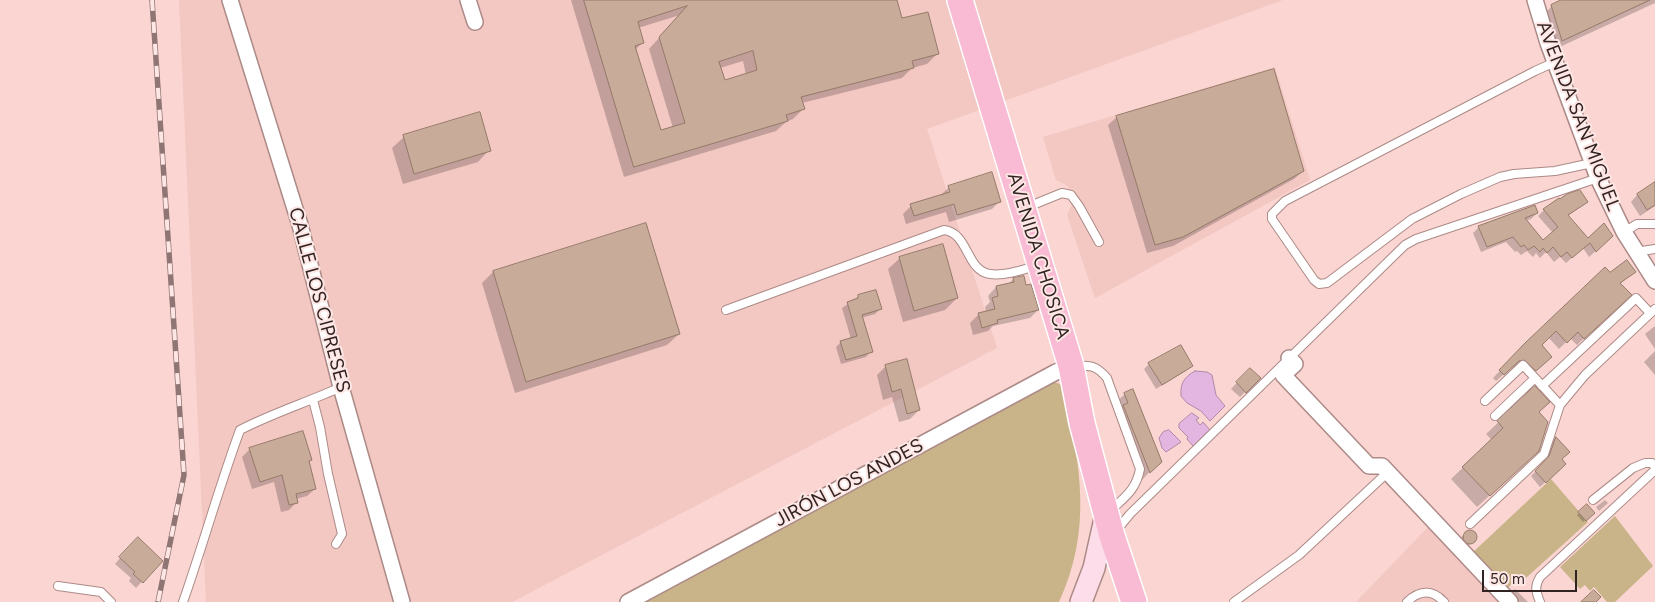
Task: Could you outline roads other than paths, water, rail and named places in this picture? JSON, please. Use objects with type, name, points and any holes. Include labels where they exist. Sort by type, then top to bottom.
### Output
[{"type":"main road","name":"AVENIDA CHOSICA","points":[[960,0],[1071,366],[1082,423],[1109,525],[1134,602]]},
{"type":"street","points":[[468,0],[475,22]]},
{"type":"street","name":"AVENIDA SAN MIGUEL","points":[[1535,0],[1555,62],[1598,178],[1624,232],[1655,281]]},
{"type":"street","name":"CALLE LOS CIPRESES","points":[[233,1],[300,225],[341,387],[402,602]]},
{"type":"street","points":[[1289,358],[1295,364],[1283,375],[1369,466],[1382,466],[1510,602]]},
{"type":"street","name":"JIRÓN LOS ANDES","points":[[628,602],[1056,372],[1071,366]]},
{"type":"street","name":"AVENIDA CHOSICA","points":[[1081,602],[1109,525]]},
{"type":"lane","points":[[1555,62],[1285,201],[1272,214],[1272,220],[1314,280],[1319,284],[1327,283],[1412,219],[1461,194],[1500,177],[1555,171],[1592,163]]},
{"type":"lane","points":[[1109,525],[1130,514],[1405,245],[1416,239],[1598,178]]},
{"type":"lane","points":[[1023,209],[1062,193],[1071,195],[1099,242]]},
{"type":"lane","points":[[1624,232],[1636,224],[1655,224]]},
{"type":"lane","points":[[726,310],[944,230],[952,231],[958,236],[978,268],[989,274],[1014,272],[1040,264]]},
{"type":"lane","points":[[1638,254],[1642,251],[1655,249]]},
{"type":"lane","points":[[1470,524],[1544,454],[1560,404],[1585,374],[1653,311],[1636,298],[1542,386]]},
{"type":"lane","points":[[1071,366],[1088,365],[1099,369],[1107,378],[1140,469],[1137,482],[1109,525]]},
{"type":"lane","points":[[1485,401],[1523,365],[1560,404]]},
{"type":"lane","points":[[1495,416],[1535,378]]},
{"type":"lane","points":[[182,602],[204,544],[240,430],[269,415],[314,400],[341,387]]},
{"type":"lane","points":[[314,400],[342,534],[336,544]]},
{"type":"lane","points":[[1540,602],[1535,589],[1540,577],[1655,469],[1652,463],[1639,465],[1593,500]]},
{"type":"lane","points":[[1234,602],[1299,555],[1388,472]]},
{"type":"lane","points":[[58,586],[101,592],[110,602]]},
{"type":"lane","points":[[1406,602],[1423,592],[1436,594],[1444,602]]},
{"type":"railway","points":[[152,0],[184,475],[158,602]]}]
